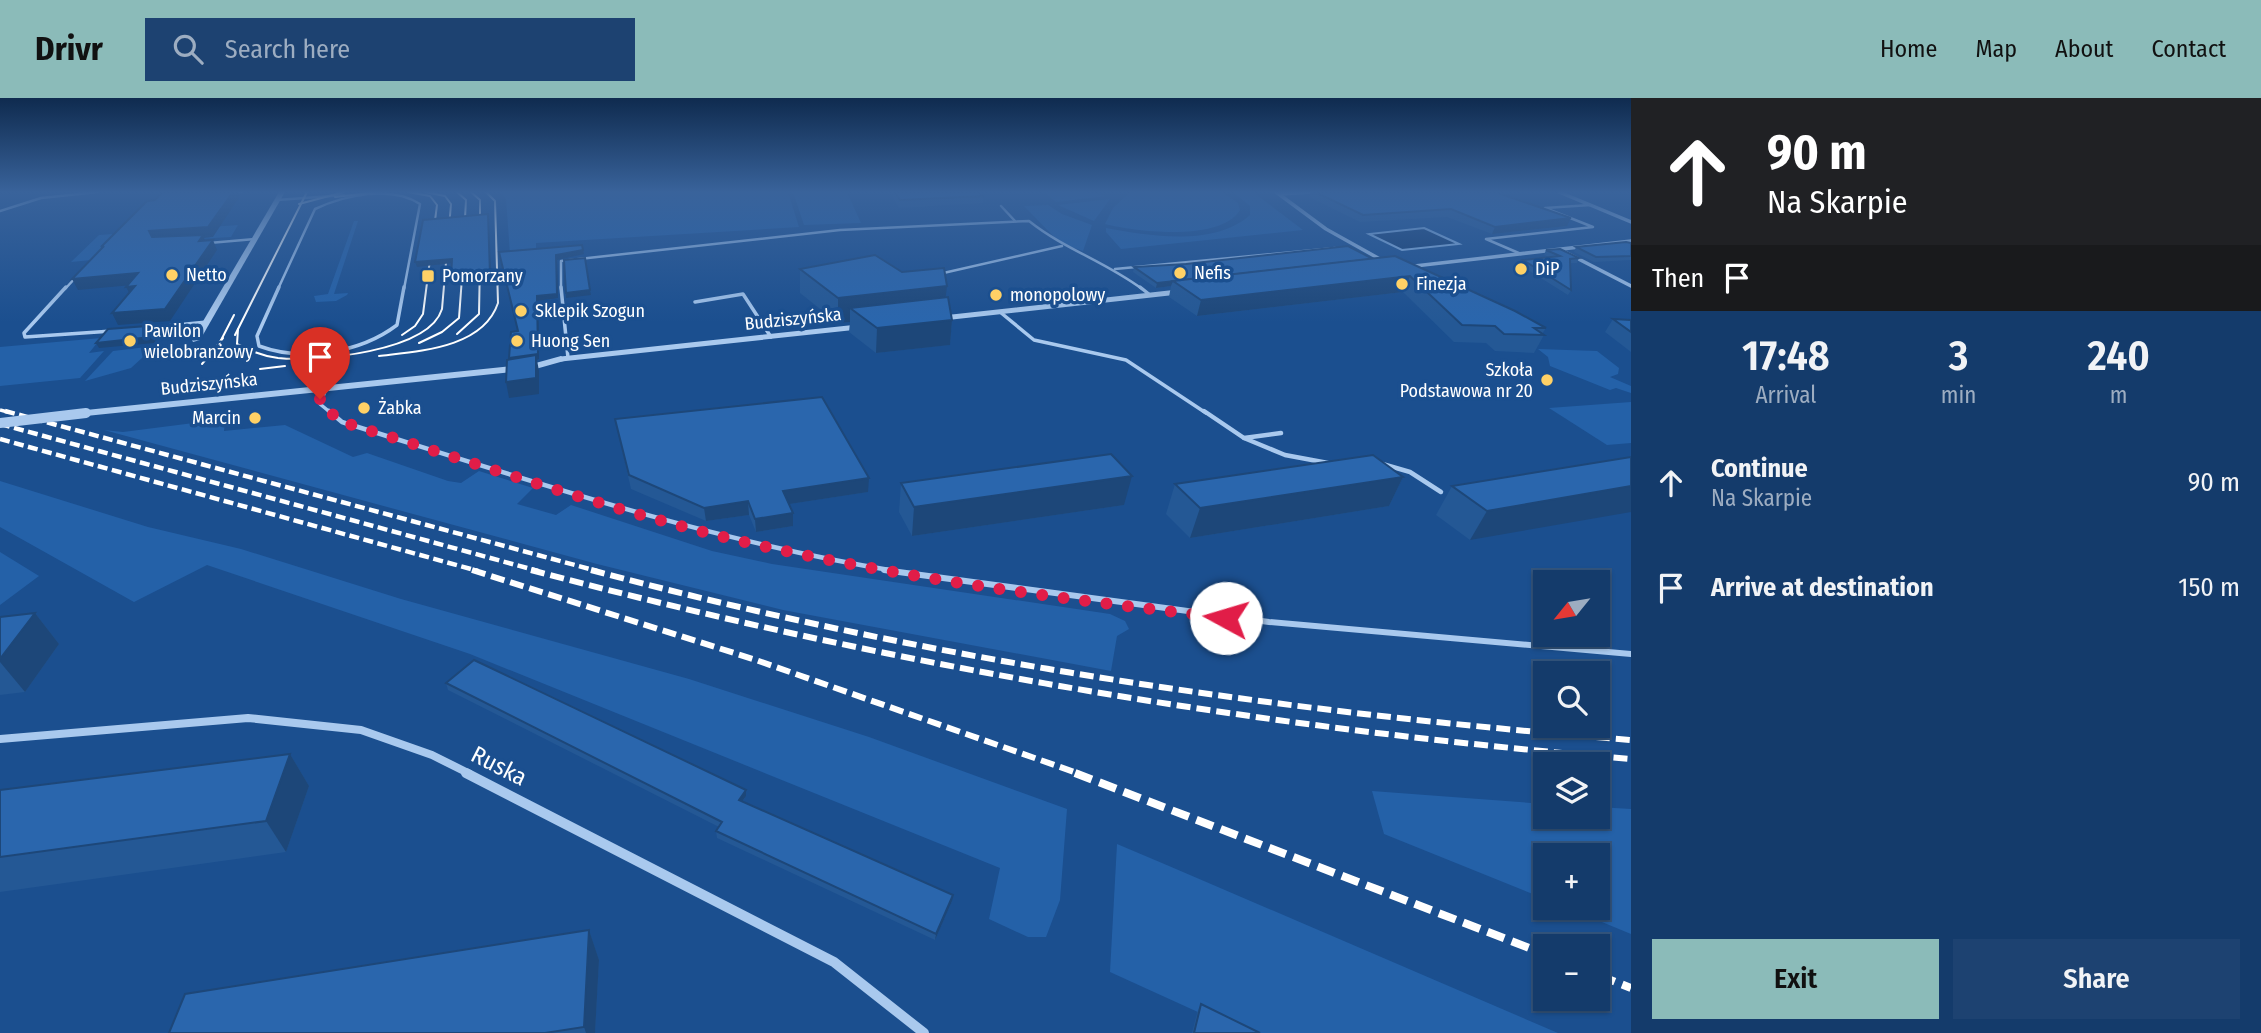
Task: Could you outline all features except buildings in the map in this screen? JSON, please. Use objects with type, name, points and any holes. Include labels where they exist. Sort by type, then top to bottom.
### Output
[{"type":"street","points":[[196,340],[257,236]]},
{"type":"street","points":[[1337,236],[1390,264]]},
{"type":"street","points":[[1383,269],[1631,241]]},
{"type":"street","points":[[1559,249],[1631,286]]},
{"type":"street","points":[[932,319],[1191,290]]},
{"type":"street","name":"Budziszyńska","points":[[0,423],[532,367],[565,359],[865,327]]},
{"type":"street","name":"Ruska","points":[[0,739],[248,718],[361,730],[432,755],[804,945],[834,962],[924,1033]]},
{"type":"lane","points":[[303,236],[256,338],[264,349],[292,353],[349,347],[382,336],[398,323],[413,236]]},
{"type":"lane","points":[[565,359],[561,261],[781,236]]},
{"type":"lane","points":[[1048,236],[1062,246],[1115,269],[1150,295]]},
{"type":"lane","points":[[1516,236],[1486,239],[1521,254]]},
{"type":"lane","points":[[201,243],[255,239]]},
{"type":"lane","points":[[935,275],[1062,246]]},
{"type":"lane","points":[[1115,269],[1355,246]]},
{"type":"lane","points":[[79,274],[24,333],[25,337],[121,330]]},
{"type":"lane","points":[[695,302],[743,294],[771,337]]},
{"type":"lane","points":[[1000,312],[1019,331],[1034,340],[1126,360],[1265,450],[1301,460],[1330,463]]},
{"type":"lane","points":[[153,327],[207,322]]},
{"type":"lane","points":[[331,376],[324,388],[320,404],[342,422],[690,528],[805,555],[901,573],[1151,609],[1375,635],[1631,653]]},
{"type":"lane","points":[[1244,438],[1281,433]]},
{"type":"lane","points":[[1368,463],[1399,467],[1441,492]]},
{"type":"shaded area","points":[[98,236],[232,236],[180,240],[102,259],[71,262]]},
{"type":"shaded area","points":[[349,236],[353,236],[334,294],[348,293],[336,301],[316,302],[314,296],[328,294]]},
{"type":"shaded area","points":[[509,236],[657,236],[536,243],[536,252],[513,295]]},
{"type":"shaded area","points":[[1053,236],[1088,236],[1083,251],[1060,243]]},
{"type":"shaded area","points":[[1109,236],[1158,236],[1249,236],[1121,249]]},
{"type":"shaded area","points":[[1372,236],[1441,236],[1459,244],[1402,250]]},
{"type":"shaded area","points":[[101,338],[89,353],[104,351],[80,378],[0,386],[0,347]]},
{"type":"shaded area","points":[[155,346],[131,368],[85,381],[113,351]]},
{"type":"shaded area","points":[[1538,349],[1597,351],[1619,368],[1618,374],[1610,377],[1631,386],[1631,393],[1616,388],[1610,390],[1550,366],[1548,357]]},
{"type":"shaded area","points":[[1631,402],[1631,443],[1607,445],[1549,408]]},
{"type":"shaded area","points":[[225,419],[224,431],[285,425],[353,457],[367,453],[448,481],[461,483],[479,471],[533,488],[517,504],[556,515],[571,505],[712,551],[772,564],[1110,614],[1125,621],[1129,629],[1117,636],[1111,671],[783,610],[597,564],[104,430],[123,432]]},
{"type":"shaded area","points":[[0,481],[148,527],[241,549],[401,599],[689,679],[869,737],[1067,809],[1060,900],[1046,937],[1028,937],[989,919],[1000,868],[470,654],[207,565],[134,602],[0,527]]},
{"type":"shaded area","points":[[0,552],[39,576],[0,605]]},
{"type":"shaded area","points":[[1372,791],[1533,803],[1533,829],[1610,829],[1610,808],[1631,809],[1631,934],[1597,920],[1610,920],[1610,843],[1533,843],[1533,894],[1384,834]]},
{"type":"shaded area","points":[[1117,844],[1558,1033],[1244,1033],[1110,972]]},
{"type":"tram line","points":[[238,329],[285,236]]},
{"type":"tram line","points":[[402,335],[415,326],[423,314],[433,236]]},
{"type":"tram line","points":[[238,329],[237,344],[267,356],[295,359],[343,356],[369,351],[416,335],[433,324],[442,309],[448,236]]},
{"type":"tram line","points":[[379,356],[431,349],[465,338],[479,330],[498,303],[496,236]]},
{"type":"tram line","points":[[457,334],[479,314],[480,260]]},
{"type":"tram line","points":[[419,343],[442,332],[459,318],[463,264]]},
{"type":"tram line","points":[[221,341],[234,315]]},
{"type":"tram line","points":[[235,335],[238,329]]},
{"type":"tram line","points":[[202,364],[221,341]]},
{"type":"tram line","points":[[218,346],[221,341]]},
{"type":"tram line","points":[[260,369],[285,366]]},
{"type":"railway","points":[[0,410],[12,413]]},
{"type":"railway","points":[[5,411],[597,571]]},
{"type":"railway","points":[[0,424],[538,571]]},
{"type":"railway","points":[[0,439],[478,571]]},
{"type":"railway","points":[[472,570],[753,659],[1080,774]]},
{"type":"railway","points":[[531,570],[803,636],[1076,689],[1353,730],[1631,759]]},
{"type":"railway","points":[[591,570],[848,631],[1107,679],[1368,714],[1631,740]]},
{"type":"railway","points":[[1075,773],[1533,949]]},
{"type":"railway","points":[[1610,980],[1631,988]]},
{"type":"place","name":"DiP","points":[[1521,269]]},
{"type":"place","name":"Nefis","points":[[1180,273]]},
{"type":"place","name":"Netto","points":[[172,275]]},
{"type":"place","name":"Pomorzany","points":[[428,276]]},
{"type":"place","name":"Finezja","points":[[1402,284]]},
{"type":"place","name":"monopolowy","points":[[996,295]]},
{"type":"place","name":"Sklepik Szogun","points":[[521,311]]},
{"type":"place","name":"Pawilon wielobranżowy","points":[[130,341]]},
{"type":"place","name":"Huong Sen","points":[[517,341]]},
{"type":"place","name":"Szkoła Podstawowa nr 20","points":[[1547,380]]},
{"type":"place","name":"Żabka","points":[[364,408]]},
{"type":"place","name":"Marcin","points":[[255,418]]},
{"type":"route","points":[[320,399],[320,404],[342,422],[690,528],[805,555],[901,573],[1226,618]]}]
